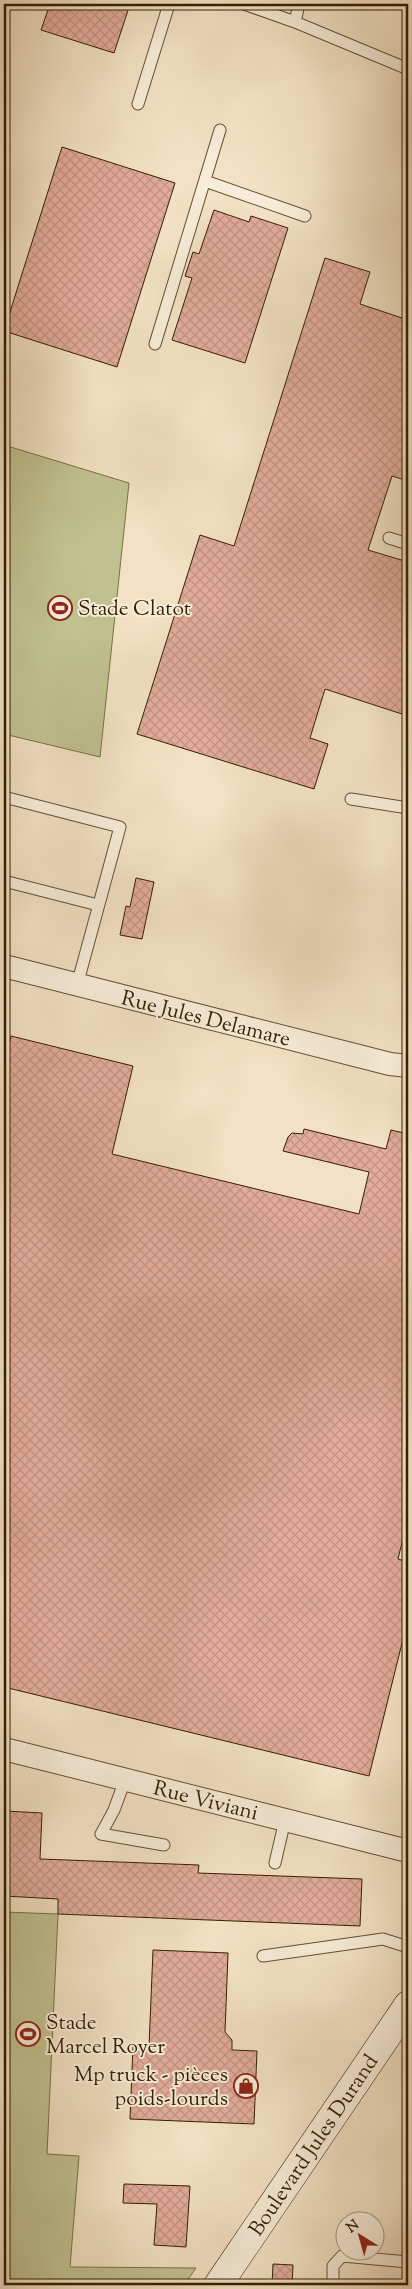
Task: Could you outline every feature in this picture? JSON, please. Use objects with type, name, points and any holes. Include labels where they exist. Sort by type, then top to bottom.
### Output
[{"type":"main road","name":"Boulevard Jules Durand","points":[[218,2285],[408,2005]]},
{"type":"street","name":"Rue Jules Delamare","points":[[4,966],[390,1064],[408,1066]]},
{"type":"street","name":"Rue Viviani","points":[[4,1749],[408,1851]]},
{"type":"lane","points":[[138,104],[169,4]]},
{"type":"lane","points":[[244,4],[295,22],[408,69]]},
{"type":"lane","points":[[295,22],[299,4]]},
{"type":"lane","points":[[155,344],[220,130]]},
{"type":"lane","points":[[205,181],[304,216]]},
{"type":"lane","points":[[389,538],[408,544]]},
{"type":"lane","points":[[4,797],[120,827],[76,985]]},
{"type":"lane","points":[[351,799],[408,808]]},
{"type":"lane","points":[[4,881],[98,905]]},
{"type":"lane","points":[[125,1780],[114,1810],[101,1834],[164,1845]]},
{"type":"lane","points":[[275,1863],[285,1820]]},
{"type":"lane","points":[[263,1956],[384,1939],[408,1948]]},
{"type":"lane","points":[[333,2285],[334,2266],[342,2256],[408,2262]]},
{"type":"green space","name":"Stade Clatot","points":[[4,445],[129,483],[100,757],[4,734]]},
{"type":"green space","name":"Stade Marcel Royer","points":[[4,1912],[58,1914],[47,2154],[79,2156],[70,2267],[196,2268],[184,2285],[4,2285]]},
{"type":"building","points":[[50,4],[130,4],[114,53],[41,30]]},
{"type":"building","points":[[62,147],[175,183],[117,367],[4,331]]},
{"type":"building","points":[[214,210],[249,222],[251,216],[288,228],[245,363],[172,340],[192,278],[185,276],[193,252],[199,254]]},
{"type":"building","points":[[325,258],[370,272],[360,304],[408,320],[408,481],[392,476],[368,550],[408,562],[408,716],[325,689],[310,738],[328,744],[314,789],[137,734],[200,535],[234,546]]},
{"type":"building","points":[[136,878],[154,882],[142,939],[120,935],[126,906],[130,907]]},
{"type":"building","points":[[11,1036],[133,1066],[112,1154],[359,1214],[369,1172],[283,1151],[288,1137],[292,1133],[303,1134],[304,1129],[386,1149],[391,1130],[408,1134],[408,1518],[398,1559],[408,1562],[408,1619],[369,1776],[4,1687],[4,1064]]},
{"type":"building","points":[[5,1811],[42,1813],[40,1859],[199,1865],[198,1873],[362,1879],[360,1926],[58,1914],[58,1899],[4,1896]]},
{"type":"building","points":[[153,1950],[228,1953],[225,2032],[232,2040],[232,2050],[257,2051],[254,2124],[130,2119],[133,2046],[149,2047]]},
{"type":"building","points":[[124,2184],[190,2186],[186,2247],[154,2245],[157,2204],[123,2203]]},
{"type":"building","points":[[273,2264],[293,2265],[292,2285],[272,2285]]},
{"type":"place","name":"Stade Clatot","points":[[60,608]]},
{"type":"place","name":"Stade Marcel Royer","points":[[28,2034]]},
{"type":"place","name":"Mp truck - pièces poids-lourds","points":[[246,2086]]}]
